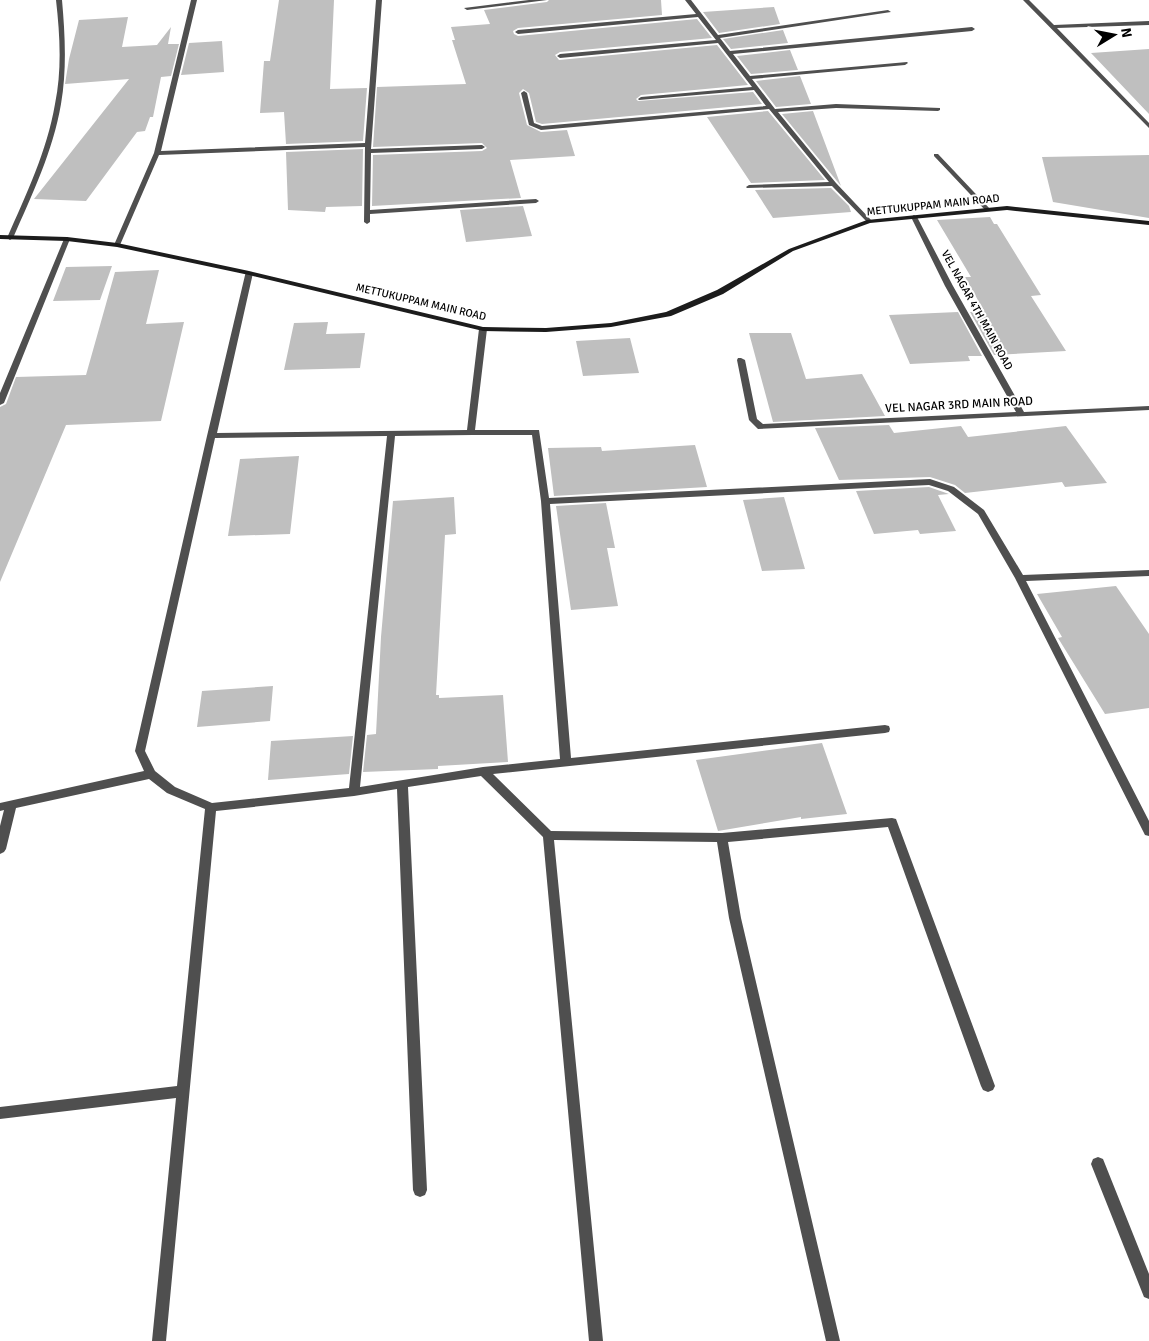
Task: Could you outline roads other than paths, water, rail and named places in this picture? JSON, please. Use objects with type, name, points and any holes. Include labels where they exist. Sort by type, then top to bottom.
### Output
[{"type":"main road","name":"METTUKUPPAM MAIN ROAD","points":[[0,238],[68,239],[117,245],[249,273],[483,329],[546,330],[611,325],[668,314],[720,292],[792,250],[869,221],[1007,208],[1149,223]]},
{"type":"street","points":[[10,238],[36,178],[56,118],[63,51],[59,0]]},
{"type":"street","points":[[117,245],[157,152],[194,0]]},
{"type":"street","points":[[367,222],[368,148],[379,0]]},
{"type":"street","points":[[467,8],[544,0]]},
{"type":"street","points":[[688,0],[834,184],[869,221]]},
{"type":"street","points":[[1026,0],[1149,126]]},
{"type":"street","points":[[560,56],[719,39],[888,12]]},
{"type":"street","points":[[518,32],[700,15]]},
{"type":"street","points":[[1052,27],[1149,22]]},
{"type":"street","points":[[730,53],[972,29]]},
{"type":"street","points":[[749,78],[905,63]]},
{"type":"street","points":[[641,99],[756,88]]},
{"type":"street","points":[[524,93],[531,124],[542,128],[773,109],[836,106],[938,109]]},
{"type":"street","points":[[157,152],[482,147]]},
{"type":"street","points":[[936,155],[988,210]]},
{"type":"street","points":[[749,187],[834,184]]},
{"type":"street","points":[[367,212],[536,201]]},
{"type":"street","name":"VEL NAGAR 4TH MAIN ROAD","points":[[914,217],[949,286],[1021,414]]},
{"type":"street","points":[[0,403],[68,239]]},
{"type":"street","points":[[249,273],[140,751],[151,774],[171,790],[211,807],[354,792],[483,771],[886,729]]},
{"type":"street","points":[[471,433],[483,329]]},
{"type":"street","name":"VEL NAGAR 3RD MAIN ROAD","points":[[741,360],[753,420],[761,427],[1149,408]]},
{"type":"street","points":[[211,436],[536,432],[545,501],[566,762]]},
{"type":"street","points":[[354,792],[392,434]]},
{"type":"street","points":[[545,501],[930,482],[951,489],[981,512],[1020,578],[1149,832]]},
{"type":"street","points":[[1020,578],[1149,573]]},
{"type":"street","points":[[483,771],[548,835],[596,1341]]},
{"type":"street","points":[[0,849],[6,805],[151,774]]},
{"type":"street","points":[[402,784],[420,1190]]},
{"type":"street","points":[[159,1341],[211,807]]},
{"type":"street","points":[[548,835],[722,838],[892,822],[988,1086]]},
{"type":"street","points":[[722,838],[735,918],[833,1341]]},
{"type":"street","points":[[0,1113],[184,1091]]},
{"type":"street","points":[[1098,1164],[1149,1292]]}]
